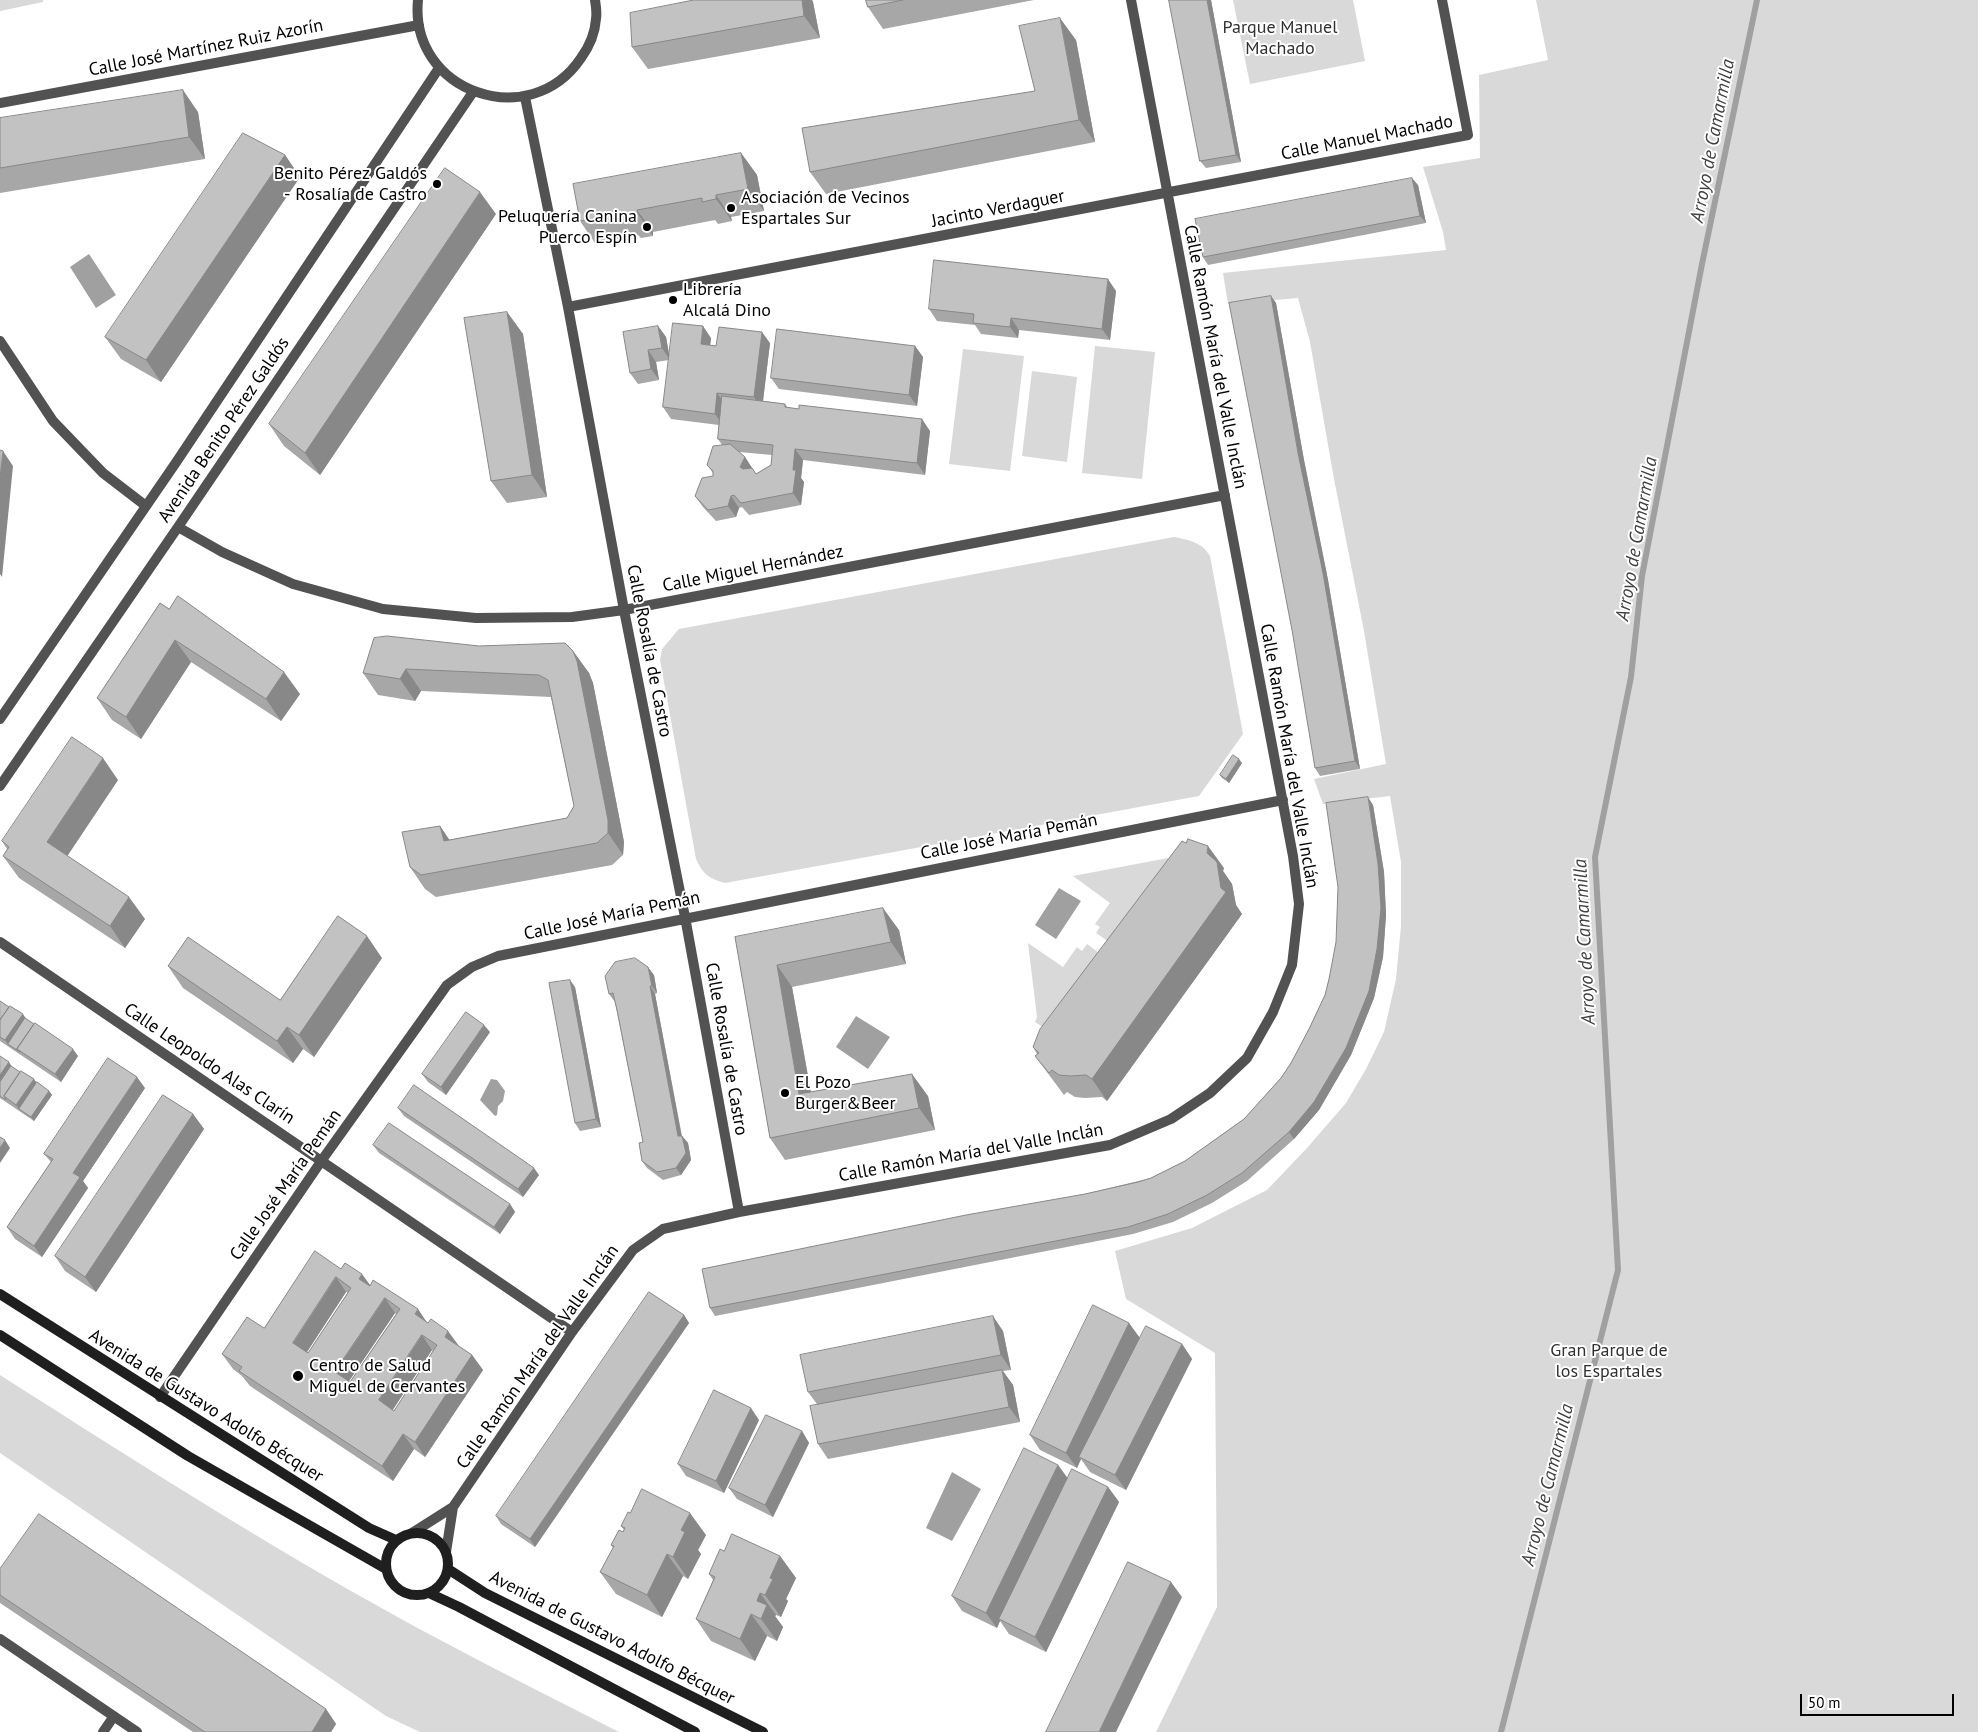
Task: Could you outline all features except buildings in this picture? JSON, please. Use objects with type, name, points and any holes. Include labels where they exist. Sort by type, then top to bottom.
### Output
[{"type":"street","points":[[418,0],[417,11],[420,34],[430,55],[440,68],[458,84],[473,92],[495,98],[525,97],[550,87],[573,70],[589,45],[596,20],[595,0]]},
{"type":"street","name":"Calle Ramón María del Valle Inclán","points":[[412,1533],[453,1507],[572,1332],[633,1250],[663,1229],[739,1212],[1110,1145],[1171,1119],[1210,1093],[1247,1058],[1273,1012],[1292,965],[1298,904],[1282,800],[1131,0]]},
{"type":"street","name":"Calle Manuel Machado","points":[[1168,193],[1468,135],[1442,0]]},
{"type":"street","name":"Calle José Martínez Ruiz Azorín","points":[[0,103],[419,25]]},
{"type":"street","name":"Avenida Benito Pérez Galdós","points":[[0,719],[146,506],[440,68]]},
{"type":"street","name":"Avenida Benito Pérez Galdós","points":[[0,786],[473,92]]},
{"type":"street","name":"Calle Rosalía de Castro","points":[[525,97],[568,307],[624,610],[685,917],[739,1212]]},
{"type":"street","name":"Jacinto Verdaguer","points":[[568,307],[1168,193]]},
{"type":"street","points":[[0,341],[52,421],[103,473],[146,506]]},
{"type":"street","name":"Calle Miguel Hernández","points":[[178,527],[222,552],[293,584],[383,609],[476,618],[572,617],[624,610],[1225,495]]},
{"type":"street","name":"Calle José María Pemán","points":[[160,1397],[322,1160],[447,985],[472,967],[498,956],[685,917],[1282,800]]},
{"type":"street","name":"Calle Leopoldo Alas Clarín","points":[[0,942],[572,1332]]},
{"type":"street","name":"Avenida de Gustavo Adolfo Bécquer","points":[[0,1294],[369,1528],[396,1540]]},
{"type":"street","points":[[0,1335],[188,1456],[386,1569]]},
{"type":"street","name":"Calle Ramón María del Valle Inclán","points":[[446,1552],[453,1507]]},
{"type":"street","points":[[428,1593],[441,1583],[448,1569],[446,1552],[432,1536],[412,1533],[396,1540],[387,1553],[386,1569],[389,1578],[402,1591],[410,1594],[428,1593],[459,1607],[695,1732]]},
{"type":"street","name":"Avenida de Gustavo Adolfo Bécquer","points":[[448,1569],[485,1593],[763,1732]]},
{"type":"street","points":[[0,1639],[136,1732]]},
{"type":"street","points":[[103,1732],[114,1716]]},
{"type":"green space","points":[[0,0],[43,0],[43,2],[0,11]]},
{"type":"green space","name":"Parque Manuel Machado","points":[[1233,0],[1353,0],[1365,61],[1250,84]]},
{"type":"green space","name":"Gran Parque de los Espartales","points":[[1536,0],[1978,0],[1978,1732],[1156,1732],[1217,1607],[1215,1353],[1126,1299],[1115,1251],[1192,1228],[1267,1190],[1307,1148],[1346,1103],[1366,1069],[1384,1032],[1396,979],[1401,926],[1401,862],[1390,796],[1323,804],[1314,779],[1386,764],[1364,631],[1334,479],[1310,342],[1298,298],[1228,304],[1223,273],[1446,250],[1443,232],[1423,167],[1480,158],[1479,75],[1548,60]]},
{"type":"green space","points":[[1095,346],[1155,352],[1142,479],[1082,473]]},
{"type":"green space","points":[[963,349],[1024,356],[1010,471],[949,464]]},
{"type":"green space","points":[[1032,371],[1077,377],[1067,462],[1022,456]]},
{"type":"green space","points":[[1174,537],[1199,545],[1210,556],[1243,734],[1199,796],[725,883],[710,877],[701,868],[696,859],[660,660],[662,649],[679,629]]},
{"type":"green space","points":[[1168,858],[1167,873],[1115,946],[1096,933],[1100,927],[1095,924],[1110,903],[1073,876]]},
{"type":"green space","points":[[1028,943],[1063,967],[1077,947],[1082,951],[1087,944],[1106,958],[1047,1030],[1035,1022],[1037,1017]]},
{"type":"green space","points":[[0,1375],[164,1479],[331,1579],[444,1642],[619,1732],[420,1732],[386,1716],[0,1453]]},
{"type":"shaded area","points":[[89,254],[116,295],[96,308],[70,267]]},
{"type":"shaded area","points":[[1059,888],[1081,901],[1056,939],[1035,925]]},
{"type":"shaded area","points":[[856,1016],[890,1037],[868,1069],[836,1047]]},
{"type":"shaded area","points":[[491,1079],[497,1080],[505,1091],[503,1101],[498,1106],[497,1115],[495,1116],[480,1100]]},
{"type":"shaded area","points":[[952,1472],[981,1489],[952,1541],[926,1528]]},
{"type":"waterway","name":"Arroyo de Camarmilla","points":[[1501,1732],[1618,1270],[1595,857],[1631,677],[1642,576],[1702,264],[1757,0]]},
{"type":"place","name":"Benito Pérez Galdós - Rosalía de Castro","points":[[437,184]]},
{"type":"place","name":"Asociación de Vecinos Espartales Sur","points":[[731,208]]},
{"type":"place","name":"Peluquería Canina Puerco Espín","points":[[647,227]]},
{"type":"place","name":"Librería Alcalá Dino","points":[[673,300]]},
{"type":"place","name":"El Pozo Burger&Beer","points":[[785,1093]]},
{"type":"place","name":"Centro de Salud Miguel de Cervantes","points":[[298,1376]]}]
